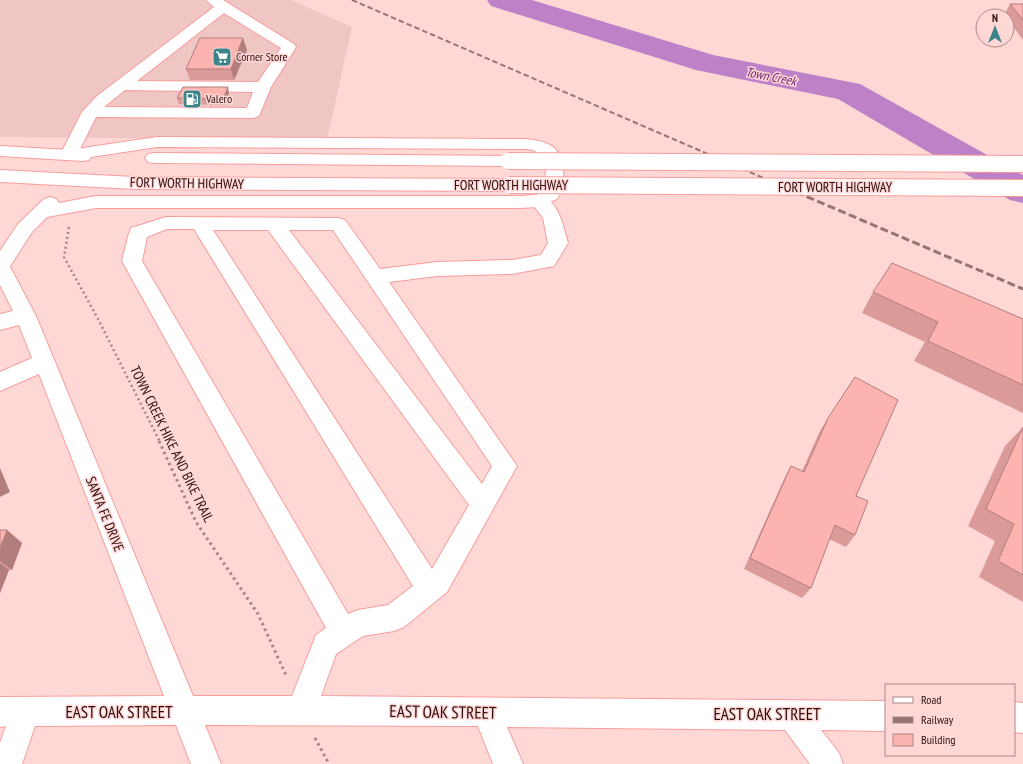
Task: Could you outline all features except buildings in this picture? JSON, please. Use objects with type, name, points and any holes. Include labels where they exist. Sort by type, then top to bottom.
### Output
[{"type":"main road","points":[[69,156],[90,112],[103,98],[218,3],[289,47],[263,87],[253,113],[90,112]]},
{"type":"main road","points":[[120,85],[263,87]]},
{"type":"main road","points":[[40,212],[96,202],[520,202],[539,201],[552,195],[554,187],[554,160],[549,152],[540,146],[526,144],[158,142],[69,156]]},
{"type":"main road","name":"FORT WORTH HIGHWAY","points":[[0,151],[69,156],[508,161],[1023,164]]},
{"type":"main road","name":"FORT WORTH HIGHWAY","points":[[0,176],[135,183],[1023,188]]},
{"type":"main road","points":[[0,266],[25,228],[50,203],[68,196],[135,183]]},
{"type":"main road","points":[[374,277],[437,269],[512,267],[547,261],[558,243],[552,217],[539,201]]},
{"type":"main road","points":[[301,710],[326,645],[344,633],[358,623],[394,618],[438,583],[505,466],[338,224],[166,223],[138,233],[132,261],[344,633]]},
{"type":"main road","points":[[200,224],[430,590]]},
{"type":"main road","points":[[274,224],[484,504]]},
{"type":"main road","name":"SANTA FE DRIVE","points":[[0,266],[26,316],[43,362],[206,764]]},
{"type":"main road","points":[[0,322],[26,316]]},
{"type":"main road","points":[[0,382],[43,362]]},
{"type":"main road","name":"EAST OAK STREET","points":[[13,712],[186,712],[301,710],[885,716]]},
{"type":"main road","points":[[7,764],[13,712]]},
{"type":"main road","points":[[487,713],[508,764]]},
{"type":"main road","points":[[791,714],[828,764]]},
{"type":"path","name":"TOWN CREEK HIKE AND BIKE TRAIL","points":[[64,224],[69,227],[64,257],[98,319],[154,429],[196,522],[258,614],[287,678]]},
{"type":"path","points":[[320,746],[329,764]]},
{"type":"shaded area","points":[[0,0],[291,0],[352,27],[327,140],[0,137]]},
{"type":"waterway","name":"Town Creek","points":[[501,0],[707,63],[848,91],[1023,191]]},
{"type":"railway","points":[[352,0],[798,193]]},
{"type":"railway","points":[[796,192],[1023,289]]},
{"type":"place","name":"Corner Store","points":[[222,57]]},
{"type":"place","name":"Valero","points":[[192,99]]}]
